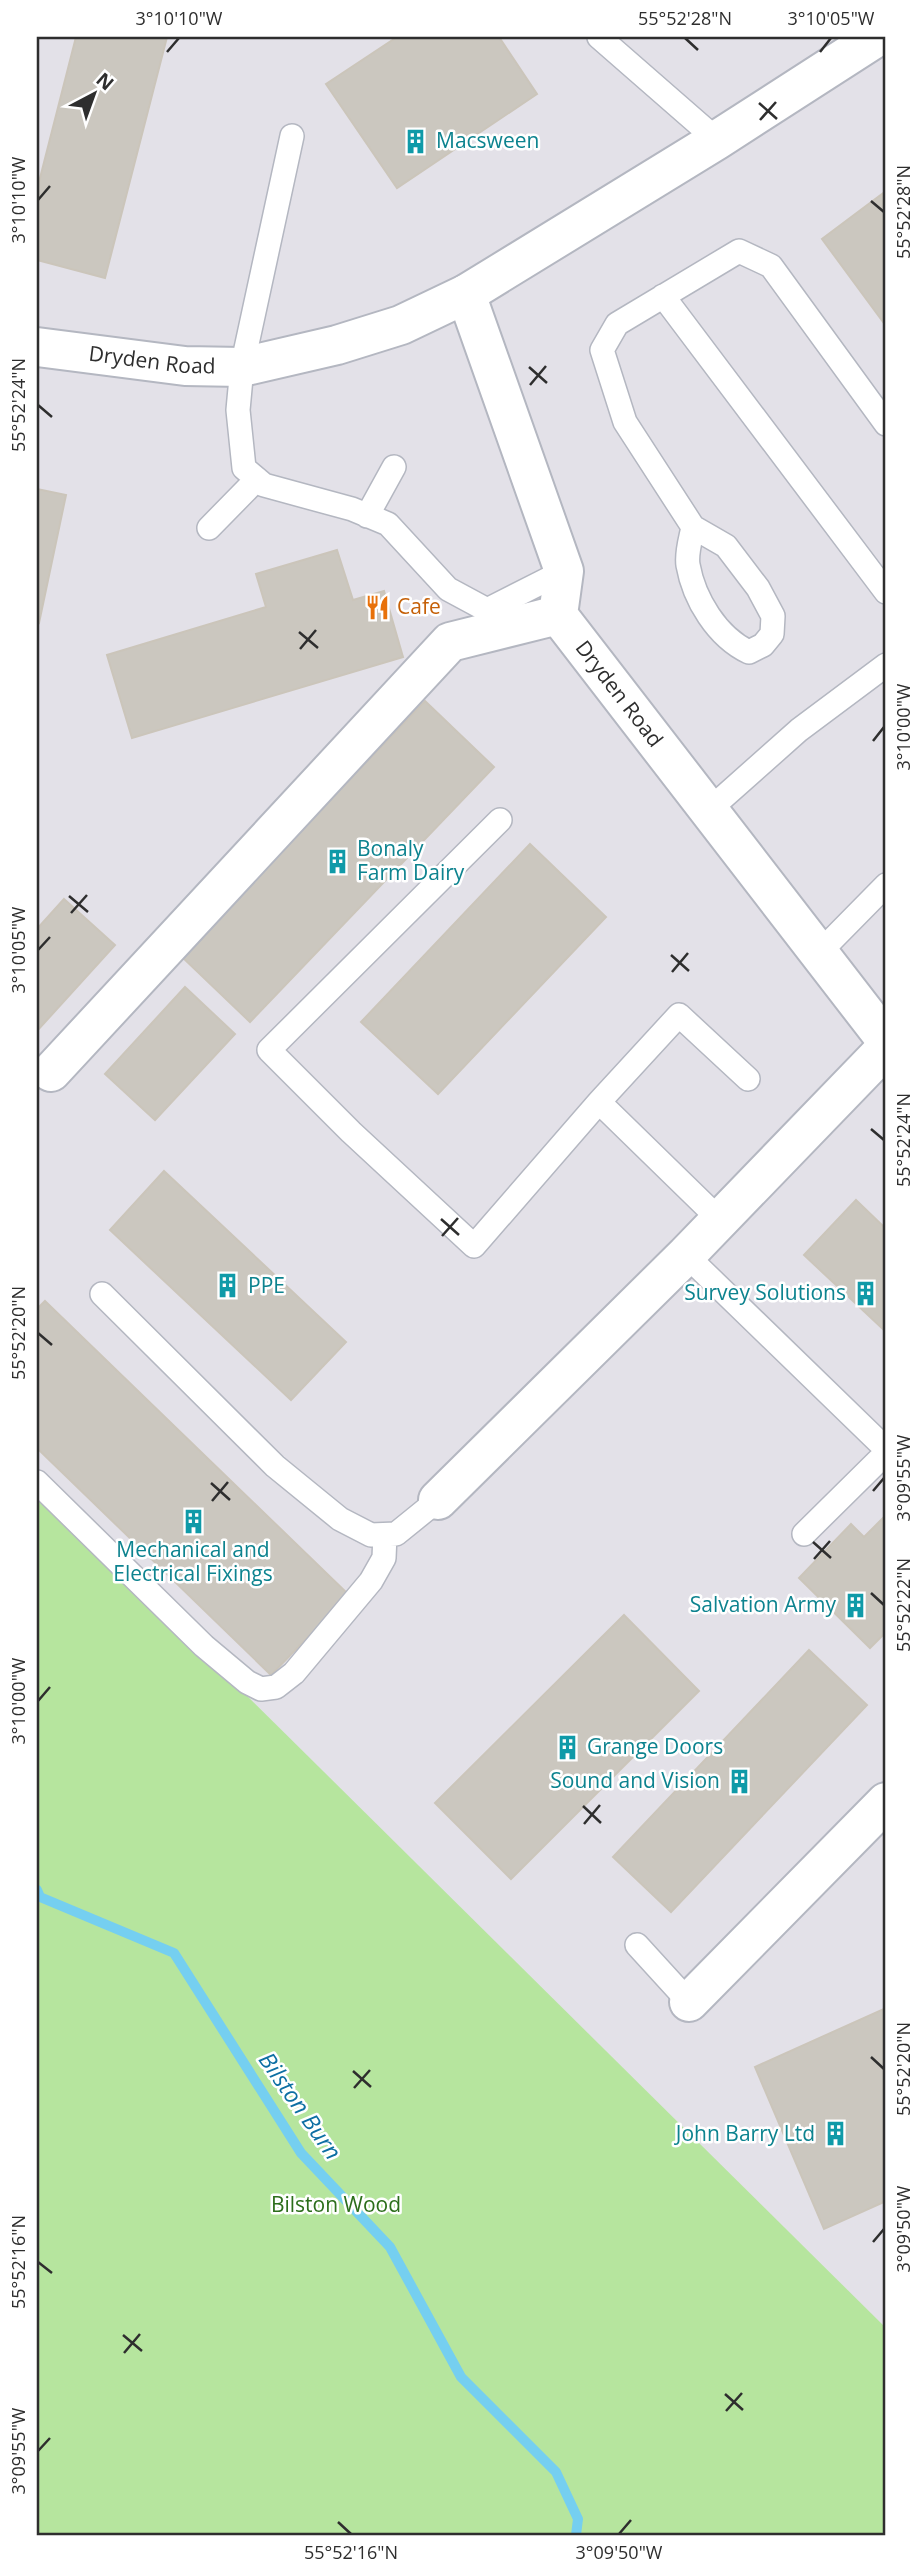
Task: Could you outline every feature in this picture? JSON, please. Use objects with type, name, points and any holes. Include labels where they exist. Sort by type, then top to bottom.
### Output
[{"type":"street","name":"Dryden Road","points":[[37,347],[185,366],[242,367],[337,345],[401,325],[466,294],[717,140],[877,37]]},
{"type":"street","points":[[51,1072],[450,642],[558,615],[564,571],[466,294]]},
{"type":"street","name":"Dryden Road","points":[[558,615],[886,1040]]},
{"type":"street","points":[[438,1500],[686,1255],[886,1048]]},
{"type":"street","points":[[689,2002],[886,1802]]},
{"type":"lane","points":[[599,37],[717,140]]},
{"type":"lane","points":[[292,136],[242,367],[238,410],[244,468],[264,485],[352,509],[388,524],[448,589],[486,610],[564,571]]},
{"type":"lane","points":[[693,527],[687,562],[697,593],[717,628],[734,645],[749,652],[763,645],[772,634],[773,616],[758,587],[726,546],[693,527],[625,422],[602,350],[617,324],[738,251],[771,267],[886,424]]},
{"type":"lane","points":[[663,296],[886,593]]},
{"type":"lane","points":[[368,516],[394,467]]},
{"type":"lane","points":[[209,528],[257,479]]},
{"type":"lane","points":[[709,810],[799,730],[886,664]]},
{"type":"lane","points":[[500,820],[269,1050],[351,1132],[474,1247],[599,1102],[679,1015],[748,1079]]},
{"type":"lane","points":[[819,953],[886,886]]},
{"type":"lane","points":[[599,1102],[720,1220]]},
{"type":"lane","points":[[686,1255],[886,1451],[804,1534]]},
{"type":"lane","points":[[102,1294],[275,1466],[340,1519],[371,1535],[396,1534],[438,1500]]},
{"type":"lane","points":[[37,1482],[204,1646],[247,1682],[261,1689],[276,1687],[294,1673],[371,1581],[384,1558],[385,1535]]},
{"type":"lane","points":[[637,1945],[689,2002]]},
{"type":"shaded area","points":[[37,37],[886,37],[886,2333],[37,1509]]},
{"type":"green space","name":"Bilston Wood","points":[[37,1488],[886,2328],[886,2535],[37,2535]]},
{"type":"building","points":[[76,37],[167,37],[105,278],[37,260],[37,190]]},
{"type":"building","name":"Macsween","points":[[397,37],[499,37],[537,94],[397,188],[326,84]]},
{"type":"building","points":[[886,191],[886,326],[822,239]]},
{"type":"building","points":[[37,489],[66,495],[39,623],[37,622]]},
{"type":"building","points":[[337,550],[353,600],[384,591],[403,657],[132,738],[107,655],[266,607],[256,574]]},
{"type":"building","name":"Bonaly Farm Dairy","points":[[425,701],[494,767],[250,1022],[181,956]]},
{"type":"building","name":"Bonaly Farm Dairy","points":[[530,844],[606,917],[438,1094],[361,1022]]},
{"type":"building","points":[[64,899],[115,945],[37,1031],[37,929]]},
{"type":"building","points":[[185,987],[235,1034],[155,1120],[105,1074]]},
{"type":"building","name":"PPE","points":[[164,1171],[346,1342],[291,1400],[110,1230]]},
{"type":"building","name":"Survey Solutions","points":[[856,1200],[886,1229],[886,1332],[804,1255]]},
{"type":"building","name":"Mechanical and Electrical Fixings","points":[[45,1301],[349,1595],[271,1675],[37,1448],[37,1309]]},
{"type":"building","name":"Salvation Army","points":[[886,1515],[886,1632],[870,1648],[799,1578],[851,1524],[864,1537]]},
{"type":"building","name":"Grange Doors","points":[[624,1615],[699,1691],[511,1879],[435,1803]]},
{"type":"building","name":"Sound and Vision","points":[[809,1650],[867,1705],[671,1912],[613,1857]]},
{"type":"building","name":"John Barry Ltd","points":[[886,2008],[886,2201],[824,2229],[755,2067]]},
{"type":"waterway","name":"Bilston Burn","points":[[37,1890],[40,1897],[174,1953],[301,2153],[390,2247],[461,2377],[556,2472],[578,2519],[576,2535]]},
{"type":"place","name":"Macsween","points":[[416,141]]},
{"type":"place","name":"Cafe","points":[[377,607]]},
{"type":"place","name":"Bonaly Farm Dairy","points":[[337,861]]},
{"type":"place","name":"PPE","points":[[228,1286]]},
{"type":"place","name":"Survey Solutions","points":[[866,1293]]},
{"type":"place","name":"Mechanical and Electrical Fixings","points":[[193,1521]]},
{"type":"place","name":"Salvation Army","points":[[856,1605]]},
{"type":"place","name":"Grange Doors","points":[[567,1747]]},
{"type":"place","name":"Sound and Vision","points":[[740,1781]]},
{"type":"place","name":"John Barry Ltd","points":[[835,2134]]}]
